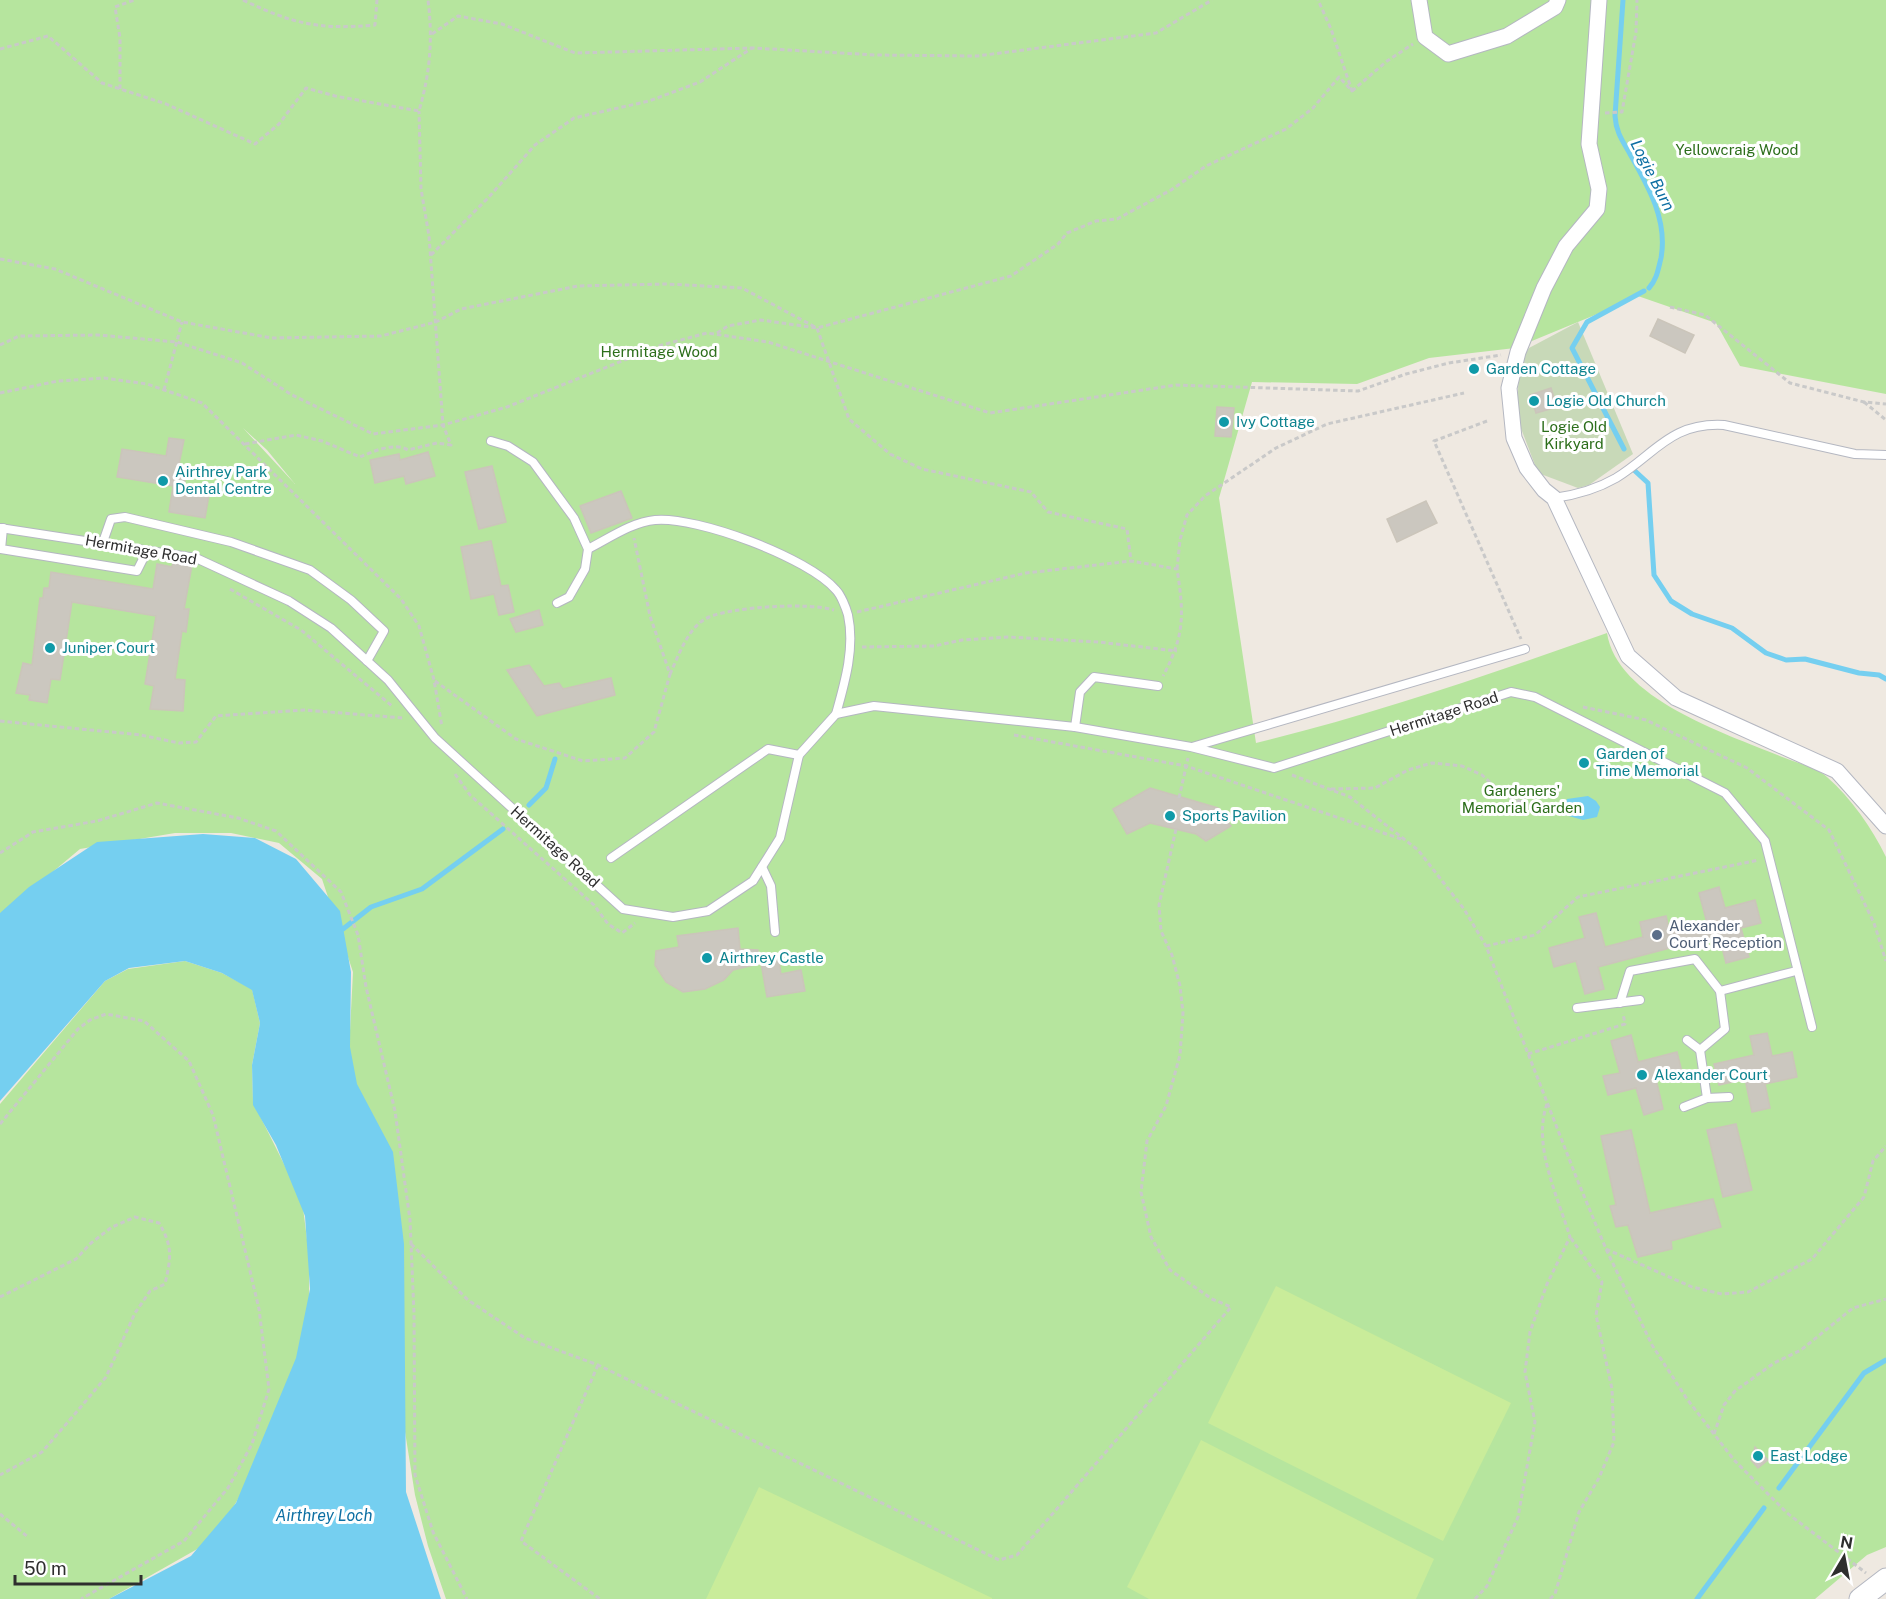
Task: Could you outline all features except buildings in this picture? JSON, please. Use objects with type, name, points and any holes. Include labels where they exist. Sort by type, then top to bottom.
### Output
[{"type":"main road","points":[[1860,1599],[1882,1581]]},
{"type":"street","points":[[1419,0],[1425,37],[1448,54],[1507,36],[1555,7],[1558,0]]},
{"type":"street","points":[[1599,0],[1589,144],[1599,189],[1597,209],[1566,246],[1544,288],[1518,352],[1509,388],[1514,438],[1527,468],[1544,490],[1554,498],[1628,656],[1676,698],[1837,771],[1886,826]]},
{"type":"lane","points":[[1554,498],[1579,494],[1614,479],[1644,454],[1688,428],[1703,423],[1724,424],[1855,454],[1886,454]]},
{"type":"lane","points":[[491,441],[508,446],[533,462],[574,518],[588,549],[585,569],[569,597],[556,603]]},
{"type":"lane","points":[[103,542],[111,519],[125,517],[222,540],[309,570],[351,600],[384,631],[367,661]]},
{"type":"lane","points":[[588,549],[655,520],[691,523],[734,535],[813,572],[837,590],[848,614],[849,647],[845,683],[836,714],[874,706],[1075,727],[1191,747],[1274,768]]},
{"type":"lane","points":[[1,528],[0,549],[137,571],[147,551]]},
{"type":"lane","name":"Hermitage Road","points":[[1,528],[196,558],[289,601],[331,628],[388,680],[446,748],[623,909],[673,917],[708,911],[753,881],[780,838],[799,755],[836,714]]},
{"type":"lane","points":[[1191,747],[1525,649]]},
{"type":"lane","points":[[1075,727],[1080,692],[1094,677],[1158,686]]},
{"type":"lane","name":"Hermitage Road","points":[[1274,768],[1511,692],[1534,697],[1725,793],[1765,841],[1812,1027]]},
{"type":"lane","points":[[611,858],[768,749],[799,755]]},
{"type":"lane","points":[[762,867],[771,886],[775,932]]},
{"type":"lane","points":[[1620,1003],[1630,971],[1695,960],[1720,991],[1725,1029],[1700,1050]]},
{"type":"lane","points":[[1720,991],[1796,971]]},
{"type":"lane","points":[[1577,1008],[1640,1000]]},
{"type":"lane","points":[[1687,1040],[1700,1050],[1707,1098]]},
{"type":"lane","points":[[1684,1107],[1707,1098],[1729,1097]]},
{"type":"path","points":[[120,89],[120,38],[115,7],[134,0]]},
{"type":"path","points":[[243,0],[284,19],[337,28],[375,25],[377,0]]},
{"type":"path","points":[[244,444],[296,435],[322,441],[360,457],[380,449],[401,446],[408,450],[437,443],[451,445],[443,425],[430,255],[421,189],[419,111],[429,75],[432,34],[428,0]]},
{"type":"path","points":[[432,34],[458,16],[501,24],[575,53],[753,48],[875,55],[977,56],[1156,33],[1212,0]]},
{"type":"path","points":[[1318,0],[1331,29],[1352,91]]},
{"type":"path","points":[[1604,113],[1622,112],[1635,32],[1637,0]]},
{"type":"path","points":[[0,49],[48,36],[102,83],[166,104],[255,144],[279,124],[306,88],[335,96],[419,111]]},
{"type":"path","points":[[1352,91],[1388,61],[1425,37]]},
{"type":"path","points":[[430,255],[488,198],[535,145],[574,118],[649,101],[700,82],[753,48]]},
{"type":"path","points":[[716,334],[728,326],[761,320],[817,328],[1011,276],[1058,243],[1067,233],[1096,221],[1117,219],[1171,190],[1206,166],[1286,129],[1314,108],[1339,77],[1352,91]]},
{"type":"path","points":[[0,259],[55,269],[182,322],[272,338],[381,336],[436,322],[461,309],[578,286],[667,285],[742,288],[817,328],[849,419],[890,454],[922,469],[1031,492],[1048,512],[1126,529],[1131,561]]},
{"type":"path","points":[[1670,307],[1705,315],[1790,383],[1864,402],[1886,404]]},
{"type":"path","points":[[164,390],[182,322]]},
{"type":"path","points":[[0,345],[19,336],[76,335],[177,342],[242,363],[292,395],[373,434],[443,425],[507,407],[662,345],[706,333],[768,342],[990,414],[1176,385],[1358,392],[1406,374],[1449,363],[1518,352]]},
{"type":"path","points":[[0,393],[58,381],[104,378],[147,384],[202,403],[401,599],[419,626],[434,680],[446,748]]},
{"type":"path","points":[[1158,686],[1177,651],[1184,611],[1177,569],[1180,540],[1187,515],[1205,496],[1276,447],[1327,424],[1464,393]]},
{"type":"path","points":[[1864,402],[1886,420]]},
{"type":"path","points":[[1487,421],[1434,441],[1525,649]]},
{"type":"path","points":[[632,528],[650,616],[670,674]]},
{"type":"path","points":[[434,680],[516,739],[583,761],[625,758],[654,732],[670,674],[687,638],[708,617],[764,607],[809,606],[820,606],[848,614],[1026,573],[1131,561],[1177,569]]},
{"type":"path","points":[[0,721],[87,728],[179,743],[196,742],[216,716],[304,710],[408,719],[301,630],[229,588]]},
{"type":"path","points":[[849,647],[934,646],[962,640],[1009,637],[1098,642],[1177,651]]},
{"type":"path","points":[[1011,734],[1186,766],[1406,841]]},
{"type":"path","points":[[1179,798],[1191,747]]},
{"type":"path","points":[[1329,789],[1375,788],[1408,770],[1432,762],[1462,766],[1482,776],[1506,797],[1531,805]]},
{"type":"path","points":[[450,767],[470,795],[594,905],[608,924],[622,933],[634,924],[639,912]]},
{"type":"path","points":[[1274,768],[1350,797],[1418,850],[1464,909],[1486,946],[1606,1249],[1652,1345],[1687,1399],[1734,1461],[1787,1513],[1882,1581]]},
{"type":"path","points":[[0,853],[33,832],[97,821],[157,803],[238,818],[276,831],[342,892],[357,932],[381,1058],[395,1111],[411,1244],[415,1474],[433,1532],[467,1599]]},
{"type":"path","points":[[411,1244],[468,1300],[525,1338],[598,1365],[999,1560],[1017,1555],[1231,1307],[1212,1299],[1170,1270],[1151,1238],[1141,1192],[1147,1141],[1166,1106],[1180,1055],[1183,1013],[1180,986],[1172,955],[1161,931],[1159,905],[1176,829]]},
{"type":"path","points":[[1486,946],[1536,935],[1578,897],[1769,858]]},
{"type":"path","points":[[1528,1054],[1625,1024],[1620,1003]]},
{"type":"path","points":[[0,1124],[78,1029],[90,1020],[106,1014],[144,1021],[189,1061],[213,1115],[259,1309],[269,1389],[252,1444],[228,1488],[184,1542],[81,1599]]},
{"type":"path","points":[[1547,1103],[1542,1117],[1546,1161],[1570,1237],[1602,1282],[1596,1315],[1612,1389],[1614,1442],[1599,1478],[1579,1512],[1558,1585],[1550,1599]]},
{"type":"path","points":[[1606,1249],[1692,1287],[1722,1294],[1748,1292],[1812,1259],[1864,1197],[1873,1161],[1886,1146]]},
{"type":"path","points":[[0,1297],[76,1259],[91,1243],[112,1227],[135,1217],[159,1223],[169,1239],[170,1261],[165,1284],[150,1291],[135,1313],[106,1377],[42,1452],[0,1475]]},
{"type":"path","points":[[1475,1599],[1487,1586],[1518,1516],[1535,1422],[1525,1372],[1530,1332],[1547,1284],[1570,1237]]},
{"type":"path","points":[[1714,1434],[1724,1405],[1735,1391],[1773,1363],[1801,1350],[1853,1308],[1886,1299]]},
{"type":"path","points":[[598,1365],[521,1541],[600,1599]]},
{"type":"path","points":[[0,1514],[28,1537]]},
{"type":"green space","points":[[0,0],[1886,0],[1886,394],[1740,366],[1716,323],[1635,295],[1607,310],[1515,348],[1429,358],[1357,384],[1252,382],[1219,498],[1256,743],[1389,706],[1607,633],[1615,657],[1631,678],[1653,696],[1707,726],[1813,768],[1827,777],[1853,804],[1868,824],[1886,857],[1886,1547],[1867,1555],[1815,1599],[446,1599],[428,1546],[415,1495],[348,1070],[353,972],[322,879],[279,843],[231,833],[175,833],[80,849],[0,916]],"holes":[[[243,428],[267,450],[295,484]]]},
{"type":"green space","name":"Logie Old Kirkyard","points":[[1578,322],[1633,454],[1589,485],[1578,488],[1538,473],[1517,418],[1519,364],[1529,348]]},
{"type":"green space","points":[[185,961],[222,973],[252,989],[260,1023],[252,1065],[253,1102],[302,1200],[309,1255],[309,1303],[295,1374],[257,1466],[215,1539],[109,1599],[0,1599],[0,1104],[105,981],[128,969]]},
{"type":"green space","points":[[1276,1286],[1511,1403],[1443,1541],[1208,1423]]},
{"type":"green space","points":[[1201,1440],[1434,1559],[1416,1599],[1149,1599],[1127,1587]]},
{"type":"green space","points":[[759,1487],[992,1598],[992,1599],[706,1599]]},
{"type":"water","points":[[1588,796],[1600,807],[1597,817],[1583,820],[1565,815],[1562,811],[1567,799]]},
{"type":"water","name":"Airthrey Loch","points":[[203,834],[255,838],[296,859],[340,911],[351,972],[350,1047],[357,1084],[393,1152],[404,1244],[406,1492],[441,1599],[109,1599],[191,1556],[236,1503],[296,1358],[310,1289],[305,1216],[276,1145],[253,1105],[252,1065],[260,1023],[252,990],[222,973],[185,961],[129,968],[105,981],[0,1101],[0,913],[29,887],[97,842]]},
{"type":"waterway","name":"Logie Burn","points":[[1623,0],[1615,116],[1620,136],[1650,191],[1662,230],[1661,258],[1656,278],[1649,288]]},
{"type":"waterway","points":[[1624,449],[1572,348],[1587,322],[1644,291]]},
{"type":"waterway","points":[[1635,471],[1648,483],[1654,575],[1671,601],[1692,614],[1732,628],[1766,653],[1786,660],[1805,659],[1859,673],[1879,675],[1886,679]]},
{"type":"waterway","points":[[529,805],[546,788],[555,759]]},
{"type":"waterway","points":[[343,929],[371,907],[422,889],[503,829]]},
{"type":"waterway","points":[[1779,1488],[1864,1373],[1886,1360]]},
{"type":"waterway","points":[[1697,1599],[1764,1508]]},
{"type":"place","name":"Garden Cottage","points":[[1474,369]]},
{"type":"place","name":"Logie Old Church","points":[[1534,401]]},
{"type":"place","name":"Ivy Cottage","points":[[1224,422]]},
{"type":"place","name":"Airthrey Park Dental Centre","points":[[163,481]]},
{"type":"place","name":"Juniper Court","points":[[50,648]]},
{"type":"place","name":"Garden of Time Memorial","points":[[1584,763]]},
{"type":"place","name":"Sports Pavilion","points":[[1170,816]]},
{"type":"place","name":"Alexander Court Reception","points":[[1657,935]]},
{"type":"place","name":"Airthrey Castle","points":[[707,958]]},
{"type":"place","name":"Alexander Court","points":[[1642,1075]]},
{"type":"place","name":"East Lodge","points":[[1758,1456]]},
{"type":"park label","name":"Yellowcraig Wood","points":[[1737,150]]},
{"type":"park label","name":"Hermitage Wood","points":[[659,352]]},
{"type":"park label","name":"Gardeners' Memorial Garden","points":[[1522,800]]}]
